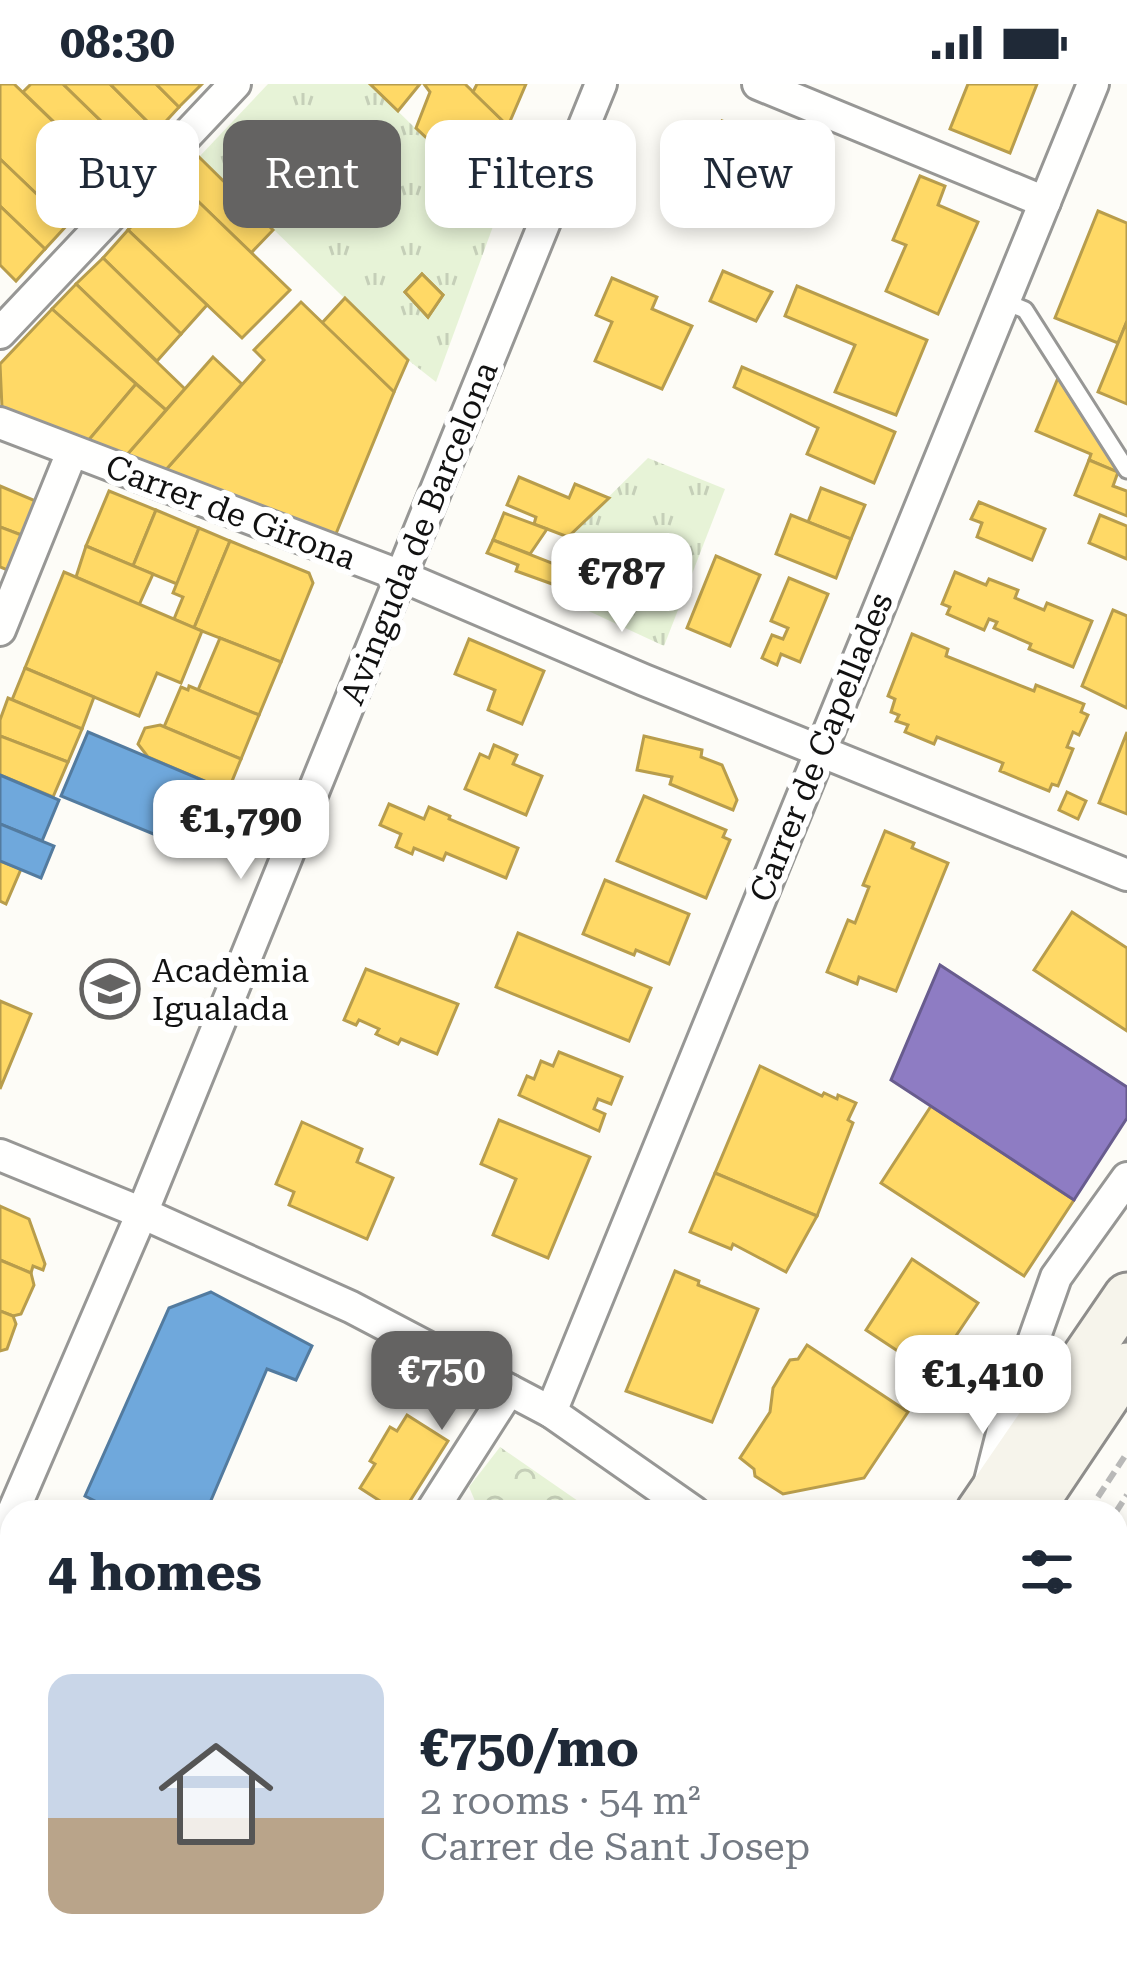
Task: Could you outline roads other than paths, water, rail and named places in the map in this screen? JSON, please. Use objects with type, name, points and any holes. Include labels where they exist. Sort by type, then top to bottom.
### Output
[{"type":"street","points":[[0,333],[235,84]]},
{"type":"street","name":"Avinguda de Barcelona","points":[[18,1500],[142,1213],[601,84]]},
{"type":"street","points":[[758,84],[1045,202]]},
{"type":"street","name":"Carrer de Capellades","points":[[551,1412],[1093,84]]},
{"type":"street","name":"Carrer de Girona","points":[[0,423],[401,576],[1127,875]]},
{"type":"street","points":[[0,630],[72,452]]},
{"type":"street","points":[[0,1155],[351,1307],[551,1412],[677,1500]]},
{"type":"street","points":[[999,1500],[1006,1418],[1056,1277],[1127,1178]]},
{"type":"street","points":[[1003,1500],[1127,1296]]},
{"type":"street","points":[[1006,1500],[1127,1366]]},
{"type":"street","points":[[439,1500],[509,1390]]},
{"type":"lane","points":[[1004,301],[1025,310],[1127,470]]},
{"type":"place","name":"Acadèmia Igualada","points":[[110,989]]}]
